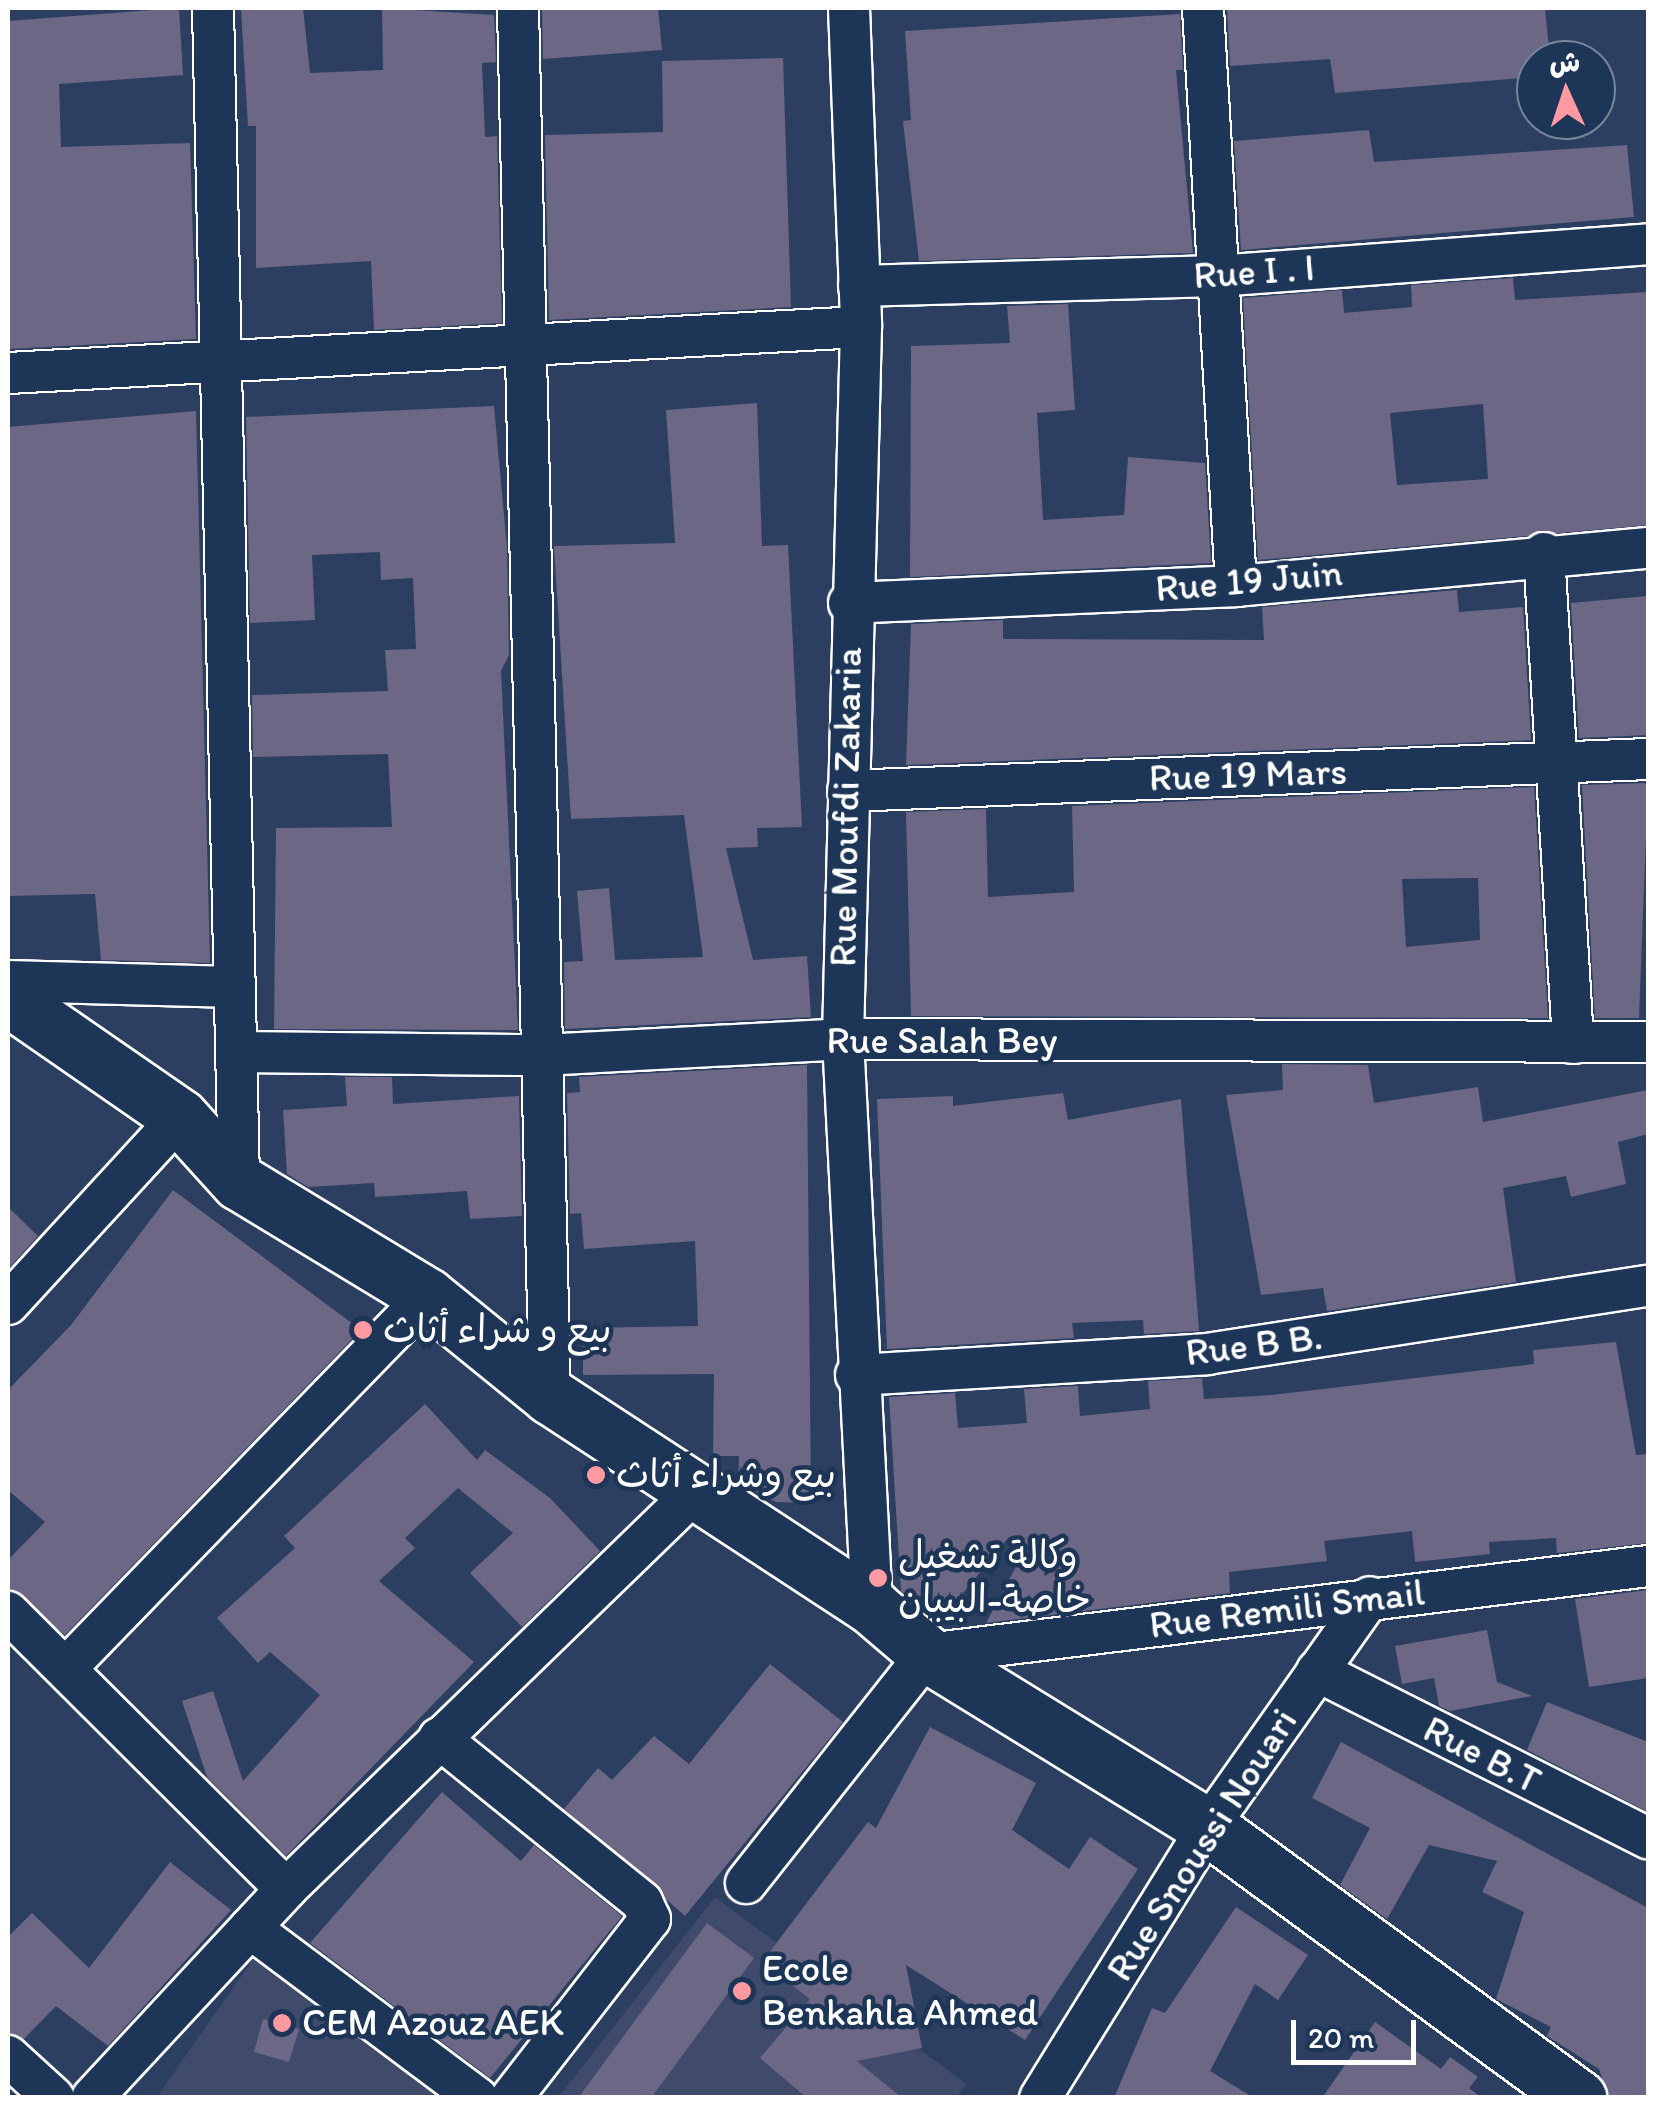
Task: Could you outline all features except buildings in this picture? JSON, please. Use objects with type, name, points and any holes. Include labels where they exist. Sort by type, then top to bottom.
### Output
[{"type":"street","points":[[214,8],[239,1182]]},
{"type":"street","points":[[518,8],[550,1396]]},
{"type":"street","name":"Rue Moufdi Zakaria","points":[[849,8],[861,327],[849,603],[843,1039],[856,1375],[872,1607]]},
{"type":"street","points":[[1203,8],[1236,586]]},
{"type":"street","name":"Rue I . I","points":[[859,286],[1216,276],[1648,244]]},
{"type":"street","points":[[8,373],[221,356],[861,327]]},
{"type":"street","name":"Rue 19 Juin","points":[[849,603],[1236,586],[1544,552],[1648,548]]},
{"type":"street","points":[[1544,552],[1573,1043]]},
{"type":"street","name":"Rue 19 Mars","points":[[848,792],[1648,760]]},
{"type":"street","points":[[8,980],[234,987]]},
{"type":"street","points":[[8,998],[180,1116],[239,1182],[428,1296],[550,1396],[872,1607],[927,1654],[1208,1827],[1578,2098]]},
{"type":"street","name":"Rue Salah Bey","points":[[236,1052],[542,1055],[843,1039],[1648,1042]]},
{"type":"street","points":[[8,1304],[180,1116]]},
{"type":"street","name":"Rue B B.","points":[[856,1375],[1207,1354],[1648,1286]]},
{"type":"street","points":[[68,1666],[428,1296]]},
{"type":"street","points":[[92,2098],[286,1889],[696,1491]]},
{"type":"street","name":"Rue Remili Smail","points":[[927,1654],[1648,1566]]},
{"type":"street","name":"Rue Snoussi Nouari","points":[[1059,2090],[1208,1827],[1370,1597]]},
{"type":"street","points":[[8,1612],[68,1666],[286,1889]]},
{"type":"street","points":[[746,1884],[927,1654]]},
{"type":"street","name":"Rue B.T","points":[[1317,1671],[1648,1838]]},
{"type":"street","points":[[439,1738],[642,1902],[650,1919],[511,2098]]},
{"type":"street","points":[[250,1928],[477,2098]]},
{"type":"street","points":[[8,2056],[54,2098]]},
{"type":"shaded area","name":"Ecole Benkahla Ahmed","points":[[715,1897],[966,2084],[956,2098],[558,2098]]},
{"type":"shaded area","name":"CEM Azouz AEK","points":[[261,1948],[452,2098],[156,2098]]},
{"type":"place","name":"بيع و شراء أثاث","points":[[363,1330]]},
{"type":"place","name":"بيع وشراء أثاث","points":[[596,1475]]},
{"type":"place","name":"وكالة تشغيل خاصة-البيبان","points":[[878,1578]]},
{"type":"place","name":"Ecole Benkahla Ahmed","points":[[742,1991]]},
{"type":"place","name":"CEM Azouz AEK","points":[[282,2023]]}]
